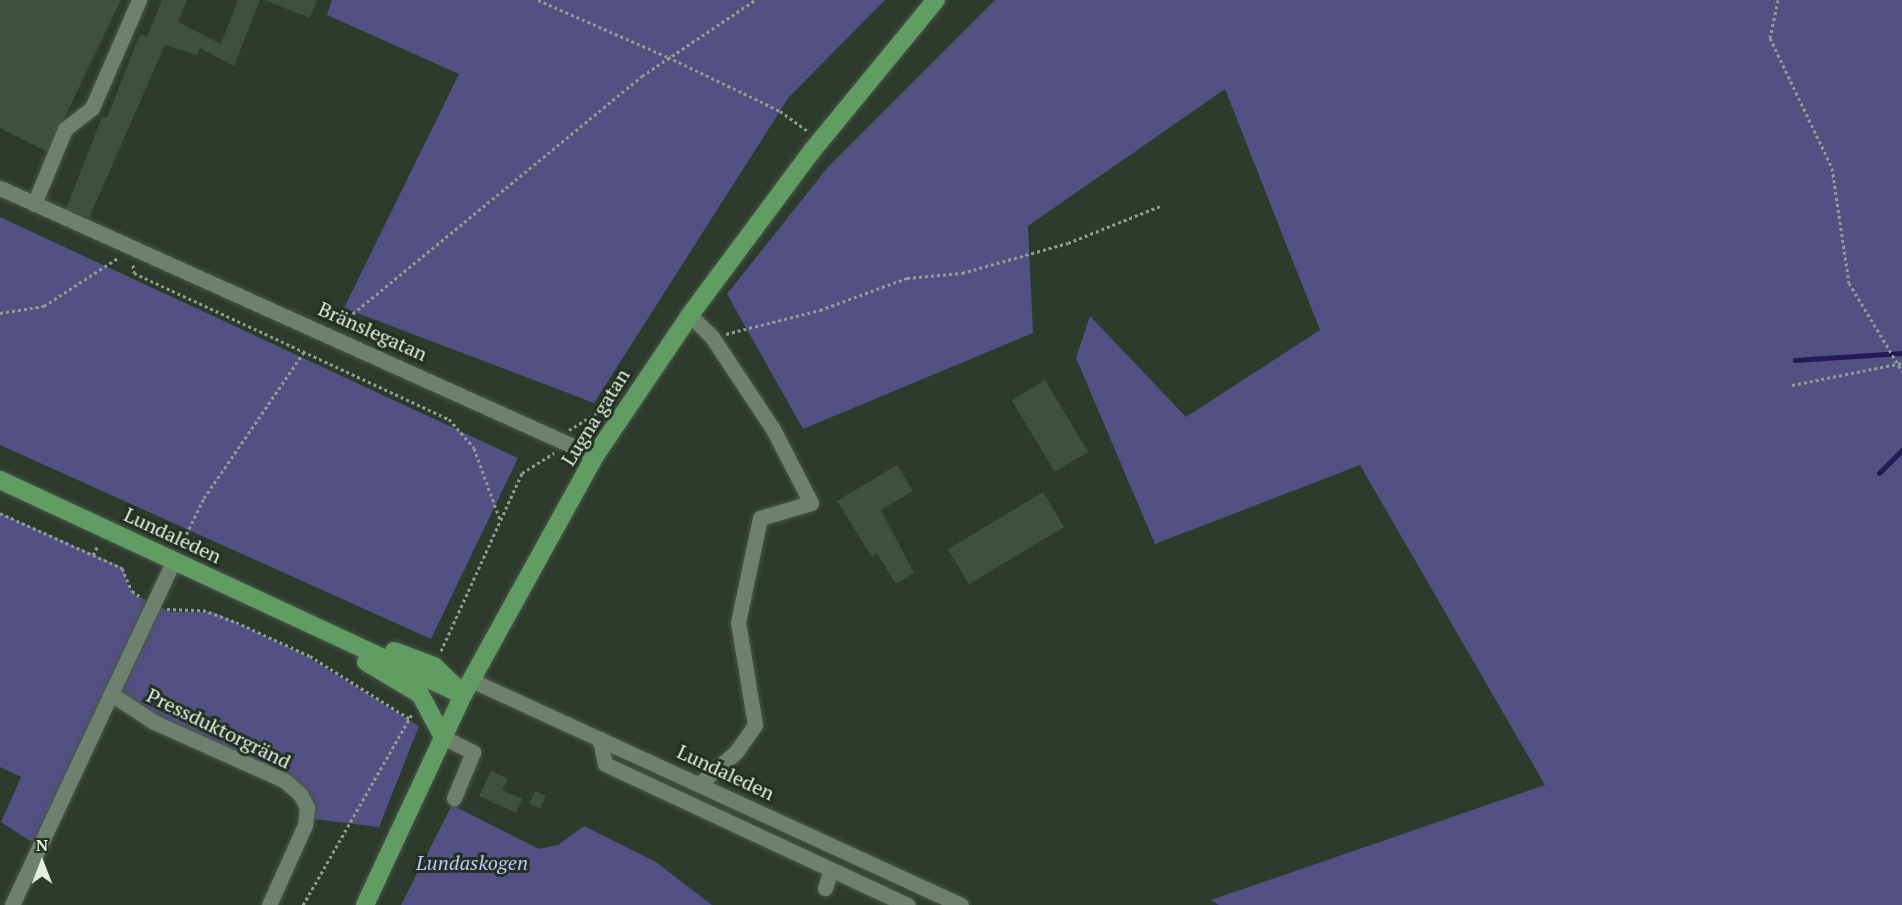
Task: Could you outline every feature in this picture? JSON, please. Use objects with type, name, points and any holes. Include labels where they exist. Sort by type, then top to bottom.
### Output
[{"type":"main road","name":"Lugna gatan","points":[[365,905],[467,687],[595,456],[690,315],[820,140],[936,0]]},
{"type":"main road","name":"Lundaleden","points":[[0,480],[326,633],[467,687]]},
{"type":"main road","name":"Lundaleden","points":[[326,633],[337,645],[420,694],[443,737]]},
{"type":"street","points":[[34,204],[65,129],[92,108],[139,0]]},
{"type":"street","name":"Bränslegatan","points":[[0,188],[331,335],[595,456]]},
{"type":"street","points":[[690,315],[712,337],[786,450],[811,503],[760,518],[738,622],[755,725],[736,752],[699,784]]},
{"type":"street","points":[[12,905],[174,560]]},
{"type":"street","name":"Lundaleden","points":[[467,687],[600,739],[961,905]]},
{"type":"street","name":"Pressduktorgränd","points":[[111,694],[154,722],[285,781],[300,794],[307,807],[305,825],[269,905]]},
{"type":"street","points":[[443,737],[477,753],[454,798]]},
{"type":"street","points":[[600,739],[605,764],[908,905]]},
{"type":"street","points":[[825,888],[831,870]]},
{"type":"path","points":[[538,0],[668,57],[780,111],[820,140]]},
{"type":"path","points":[[331,335],[346,316],[668,57],[755,0]]},
{"type":"path","points":[[1778,0],[1770,38],[1832,168],[1849,283],[1902,371]]},
{"type":"path","points":[[712,337],[787,320],[907,278],[962,273],[1068,243],[1160,206]]},
{"type":"path","points":[[0,313],[44,306],[131,248]]},
{"type":"path","points":[[134,273],[449,419],[474,448],[500,520],[439,657]]},
{"type":"path","points":[[174,560],[204,498],[304,351]]},
{"type":"path","points":[[1792,385],[1902,363]]},
{"type":"path","points":[[0,513],[122,568],[132,591],[154,604],[171,611],[203,610],[236,622],[310,656],[410,719],[303,905]]},
{"type":"path","points":[[93,555],[98,545]]},
{"type":"green space","points":[[332,0],[885,0],[789,97],[594,403],[344,308],[459,74],[327,15]]},
{"type":"green space","points":[[995,0],[1902,0],[1902,905],[1219,905],[1211,900],[1545,785],[1360,465],[1155,544],[1076,358],[1090,316],[1186,417],[1320,330],[1225,89],[1028,226],[1033,333],[803,429],[727,294],[828,167]]},
{"type":"green space","points":[[0,217],[518,458],[431,639],[0,445]]},
{"type":"green space","points":[[0,513],[124,568],[128,586],[137,596],[171,612],[213,612],[303,654],[419,726],[379,827],[305,818],[289,780],[110,698],[44,837],[30,841],[1,822],[21,777],[0,767]]},
{"type":"green space","name":"Lundaskogen","points":[[452,805],[539,849],[558,845],[584,826],[656,862],[712,905],[401,905]]},
{"type":"building","points":[[0,0],[121,0],[48,152],[0,128]]},
{"type":"building","points":[[162,0],[187,0],[178,22],[221,44],[238,0],[260,0],[234,66],[200,48],[197,55],[165,45],[89,218],[66,209],[102,117],[107,118],[140,34],[147,37]]},
{"type":"building","points":[[264,0],[317,0],[310,18]]},
{"type":"building","points":[[1045,380],[1088,452],[1055,472],[1012,400]]},
{"type":"building","points":[[897,465],[913,491],[881,510],[914,573],[896,584],[877,553],[872,557],[837,501]]},
{"type":"building","points":[[1043,492],[1064,527],[969,584],[948,549]]},
{"type":"building","points":[[491,771],[508,779],[502,790],[522,799],[516,813],[479,796]]},
{"type":"building","points":[[535,791],[546,796],[540,809],[529,804]]},
{"type":"waterway","points":[[1795,360],[1902,353]]},
{"type":"waterway","points":[[1879,473],[1902,450]]}]
